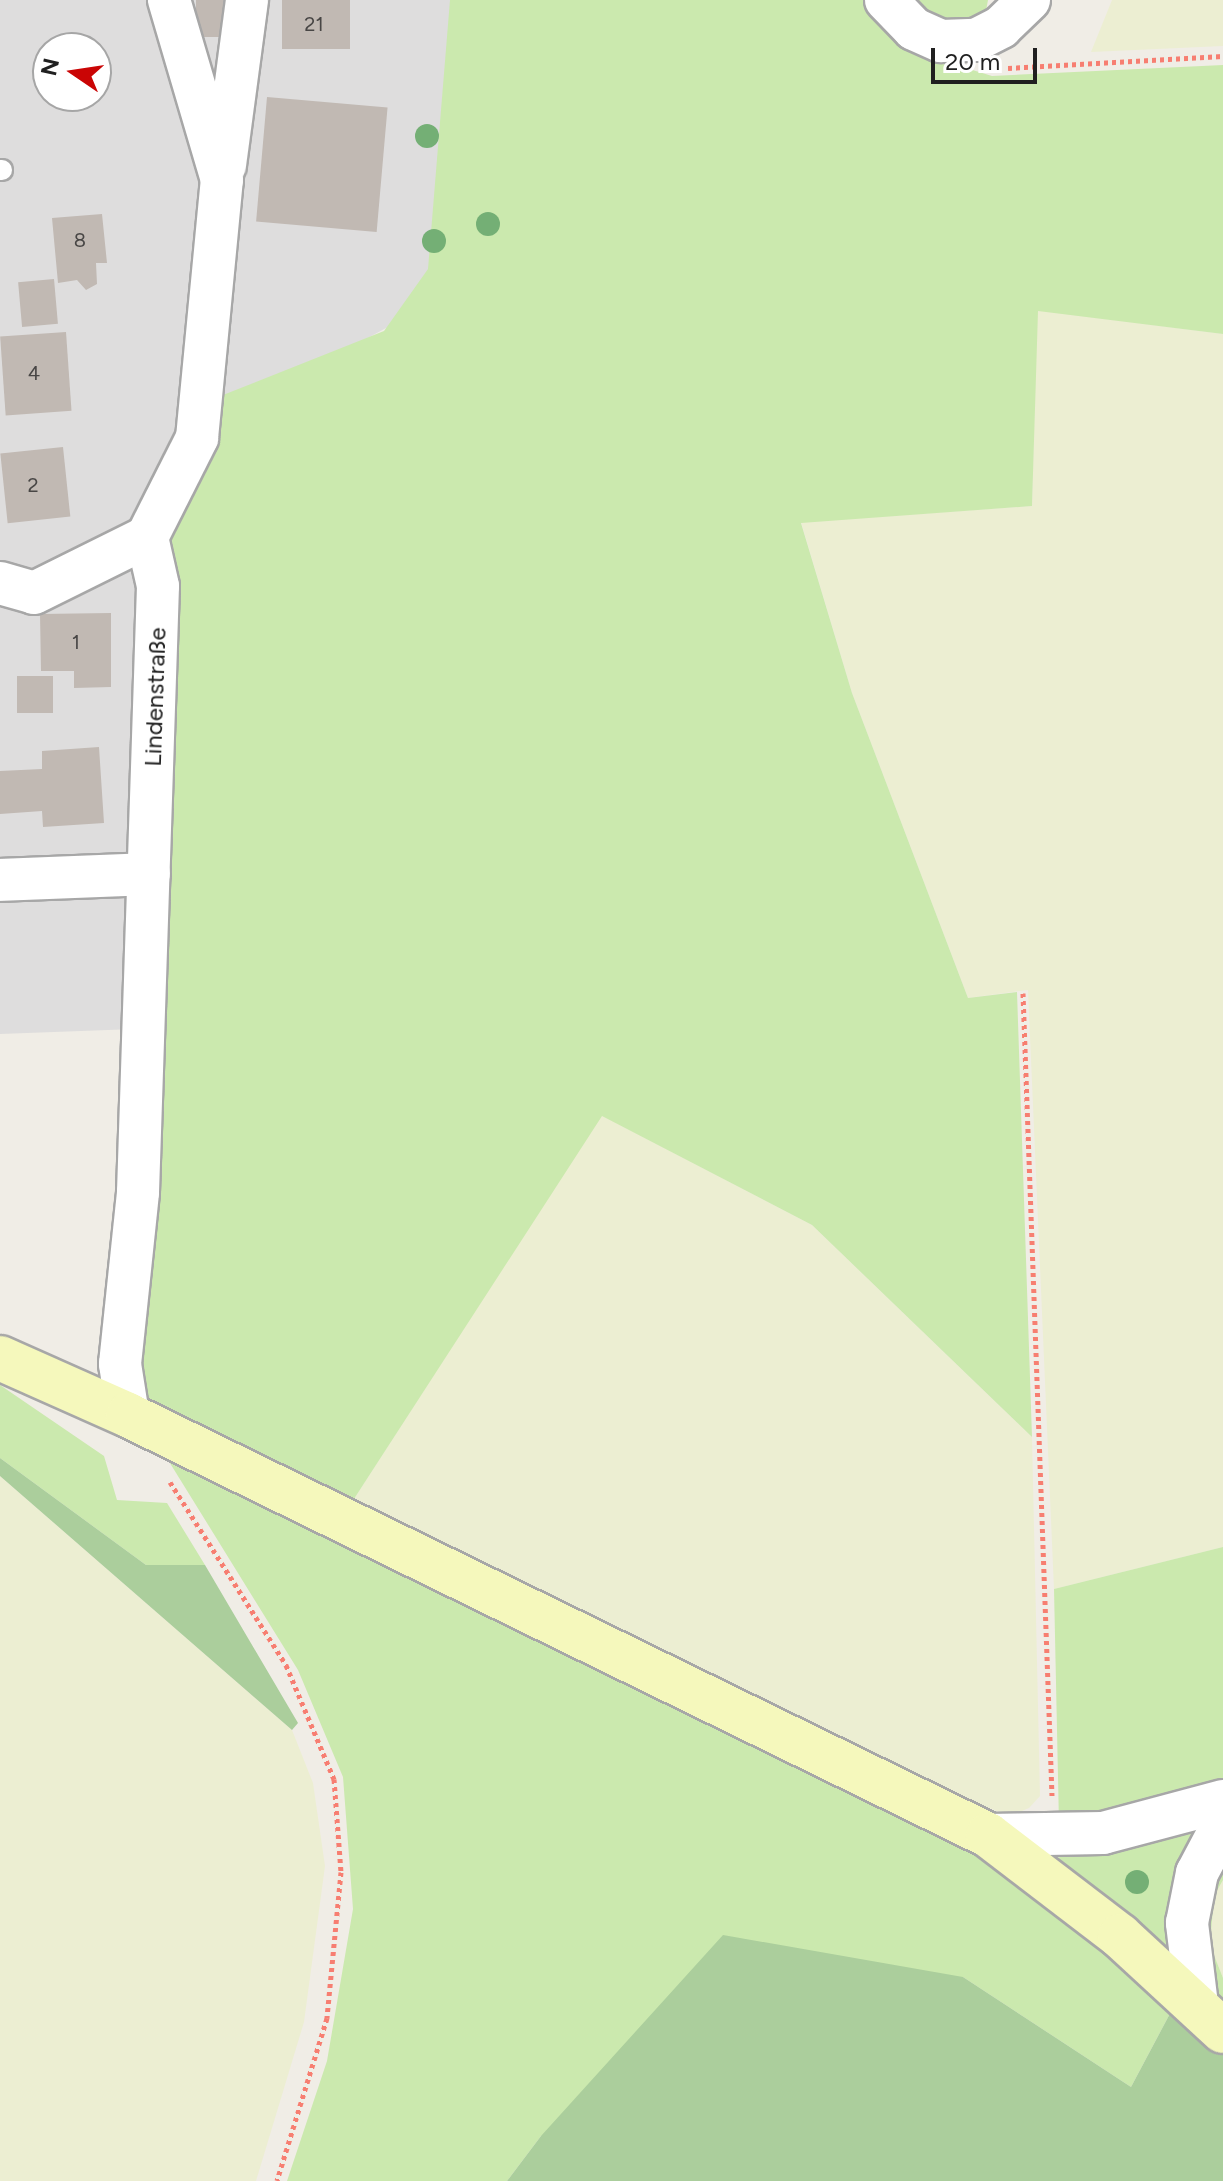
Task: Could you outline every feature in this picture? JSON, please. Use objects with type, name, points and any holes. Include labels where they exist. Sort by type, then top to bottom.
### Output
[{"type":"main road","points":[[0,1358],[128,1415],[988,1835],[1120,1936],[1210,2018]]},
{"type":"street","points":[[169,0],[222,180]]},
{"type":"street","points":[[0,583],[34,593],[147,537],[197,438],[222,180],[247,0]]},
{"type":"street","points":[[886,0],[914,29],[941,41],[976,40],[1001,27],[1029,0]]},
{"type":"street","name":"Lindenstraße","points":[[128,1415],[120,1364],[138,1192],[158,586],[147,537]]},
{"type":"street","points":[[0,880],[149,874]]},
{"type":"street","points":[[988,1835],[1103,1833],[1223,1801]]},
{"type":"street","points":[[1210,2018],[1187,1923],[1197,1873],[1223,1824]]},
{"type":"path","points":[[999,69],[1223,56]]},
{"type":"path","points":[[1023,993],[1053,1783],[1049,1833]]},
{"type":"path","points":[[161,1467],[286,1665],[334,1779],[341,1872],[327,2018],[277,2181]]},
{"type":"shaded area","points":[[0,0],[466,0],[477,278],[231,413],[135,1029],[0,1034]]},
{"type":"green space","points":[[450,0],[875,0],[940,60],[992,76],[1223,65],[1223,334],[1038,311],[1032,506],[801,523],[852,693],[968,998],[1017,992],[1032,1437],[812,1225],[602,1116],[352,1502],[155,1415],[134,1367],[164,531],[223,395],[384,331],[428,269]]},
{"type":"green space","points":[[911,0],[988,0],[984,21],[941,23]]},
{"type":"green space","points":[[1112,0],[1223,0],[1223,46],[1091,52]]},
{"type":"green space","points":[[1037,310],[1223,334],[1223,1547],[1054,1589],[1028,990],[968,998],[852,693],[801,522],[1032,506]]},
{"type":"green space","points":[[601,1115],[812,1225],[1032,1437],[1040,1796],[1029,1808],[1010,1816],[908,1777],[352,1502]]},
{"type":"green space","points":[[0,1385],[104,1456],[117,1500],[167,1503],[205,1565],[146,1565],[0,1458]]},
{"type":"green space","points":[[160,1447],[906,1815],[1053,1898],[1174,2006],[1131,2087],[963,1977],[541,2136],[507,2181],[287,2181],[327,2061],[353,1909],[343,1777],[298,1670]]},
{"type":"green space","points":[[0,1458],[146,1565],[205,1565],[298,1723],[292,1730],[0,1476]]},
{"type":"green space","points":[[0,1476],[292,1730],[313,1783],[325,1866],[304,2022],[256,2181],[0,2181]]},
{"type":"green space","points":[[1223,1547],[1223,1786],[1059,1824],[1054,1589]]},
{"type":"green space","points":[[1197,1825],[1173,1891],[1165,1952],[1056,1858]]},
{"type":"green space","points":[[1223,1847],[1223,1880],[1214,1896],[1210,1945],[1223,1978],[1223,2013],[1199,1967]]},
{"type":"green space","points":[[1223,1880],[1223,1978],[1210,1945],[1214,1896]]},
{"type":"green space","points":[[723,1935],[963,1977],[1131,2087],[1174,2006],[1223,2053],[1223,2181],[507,2181],[541,2136]]},
{"type":"building","points":[[196,0],[231,0],[231,37],[196,37]]},
{"type":"building","points":[[282,0],[350,0],[350,49],[282,49]]},
{"type":"building","points":[[267,97],[388,108],[377,232],[256,222]]},
{"type":"building","points":[[102,214],[107,263],[96,263],[97,284],[86,290],[77,280],[58,283],[52,218]]},
{"type":"building","points":[[54,279],[58,324],[22,327],[18,282]]},
{"type":"building","points":[[66,332],[72,411],[6,415],[0,337]]},
{"type":"building","points":[[63,447],[70,517],[8,523],[0,454]]},
{"type":"building","points":[[111,613],[111,687],[74,688],[74,671],[41,671],[40,614]]},
{"type":"building","points":[[17,676],[53,676],[53,713],[17,713]]},
{"type":"building","points":[[99,747],[104,823],[43,827],[42,811],[0,814],[0,771],[42,769],[42,751]]}]
